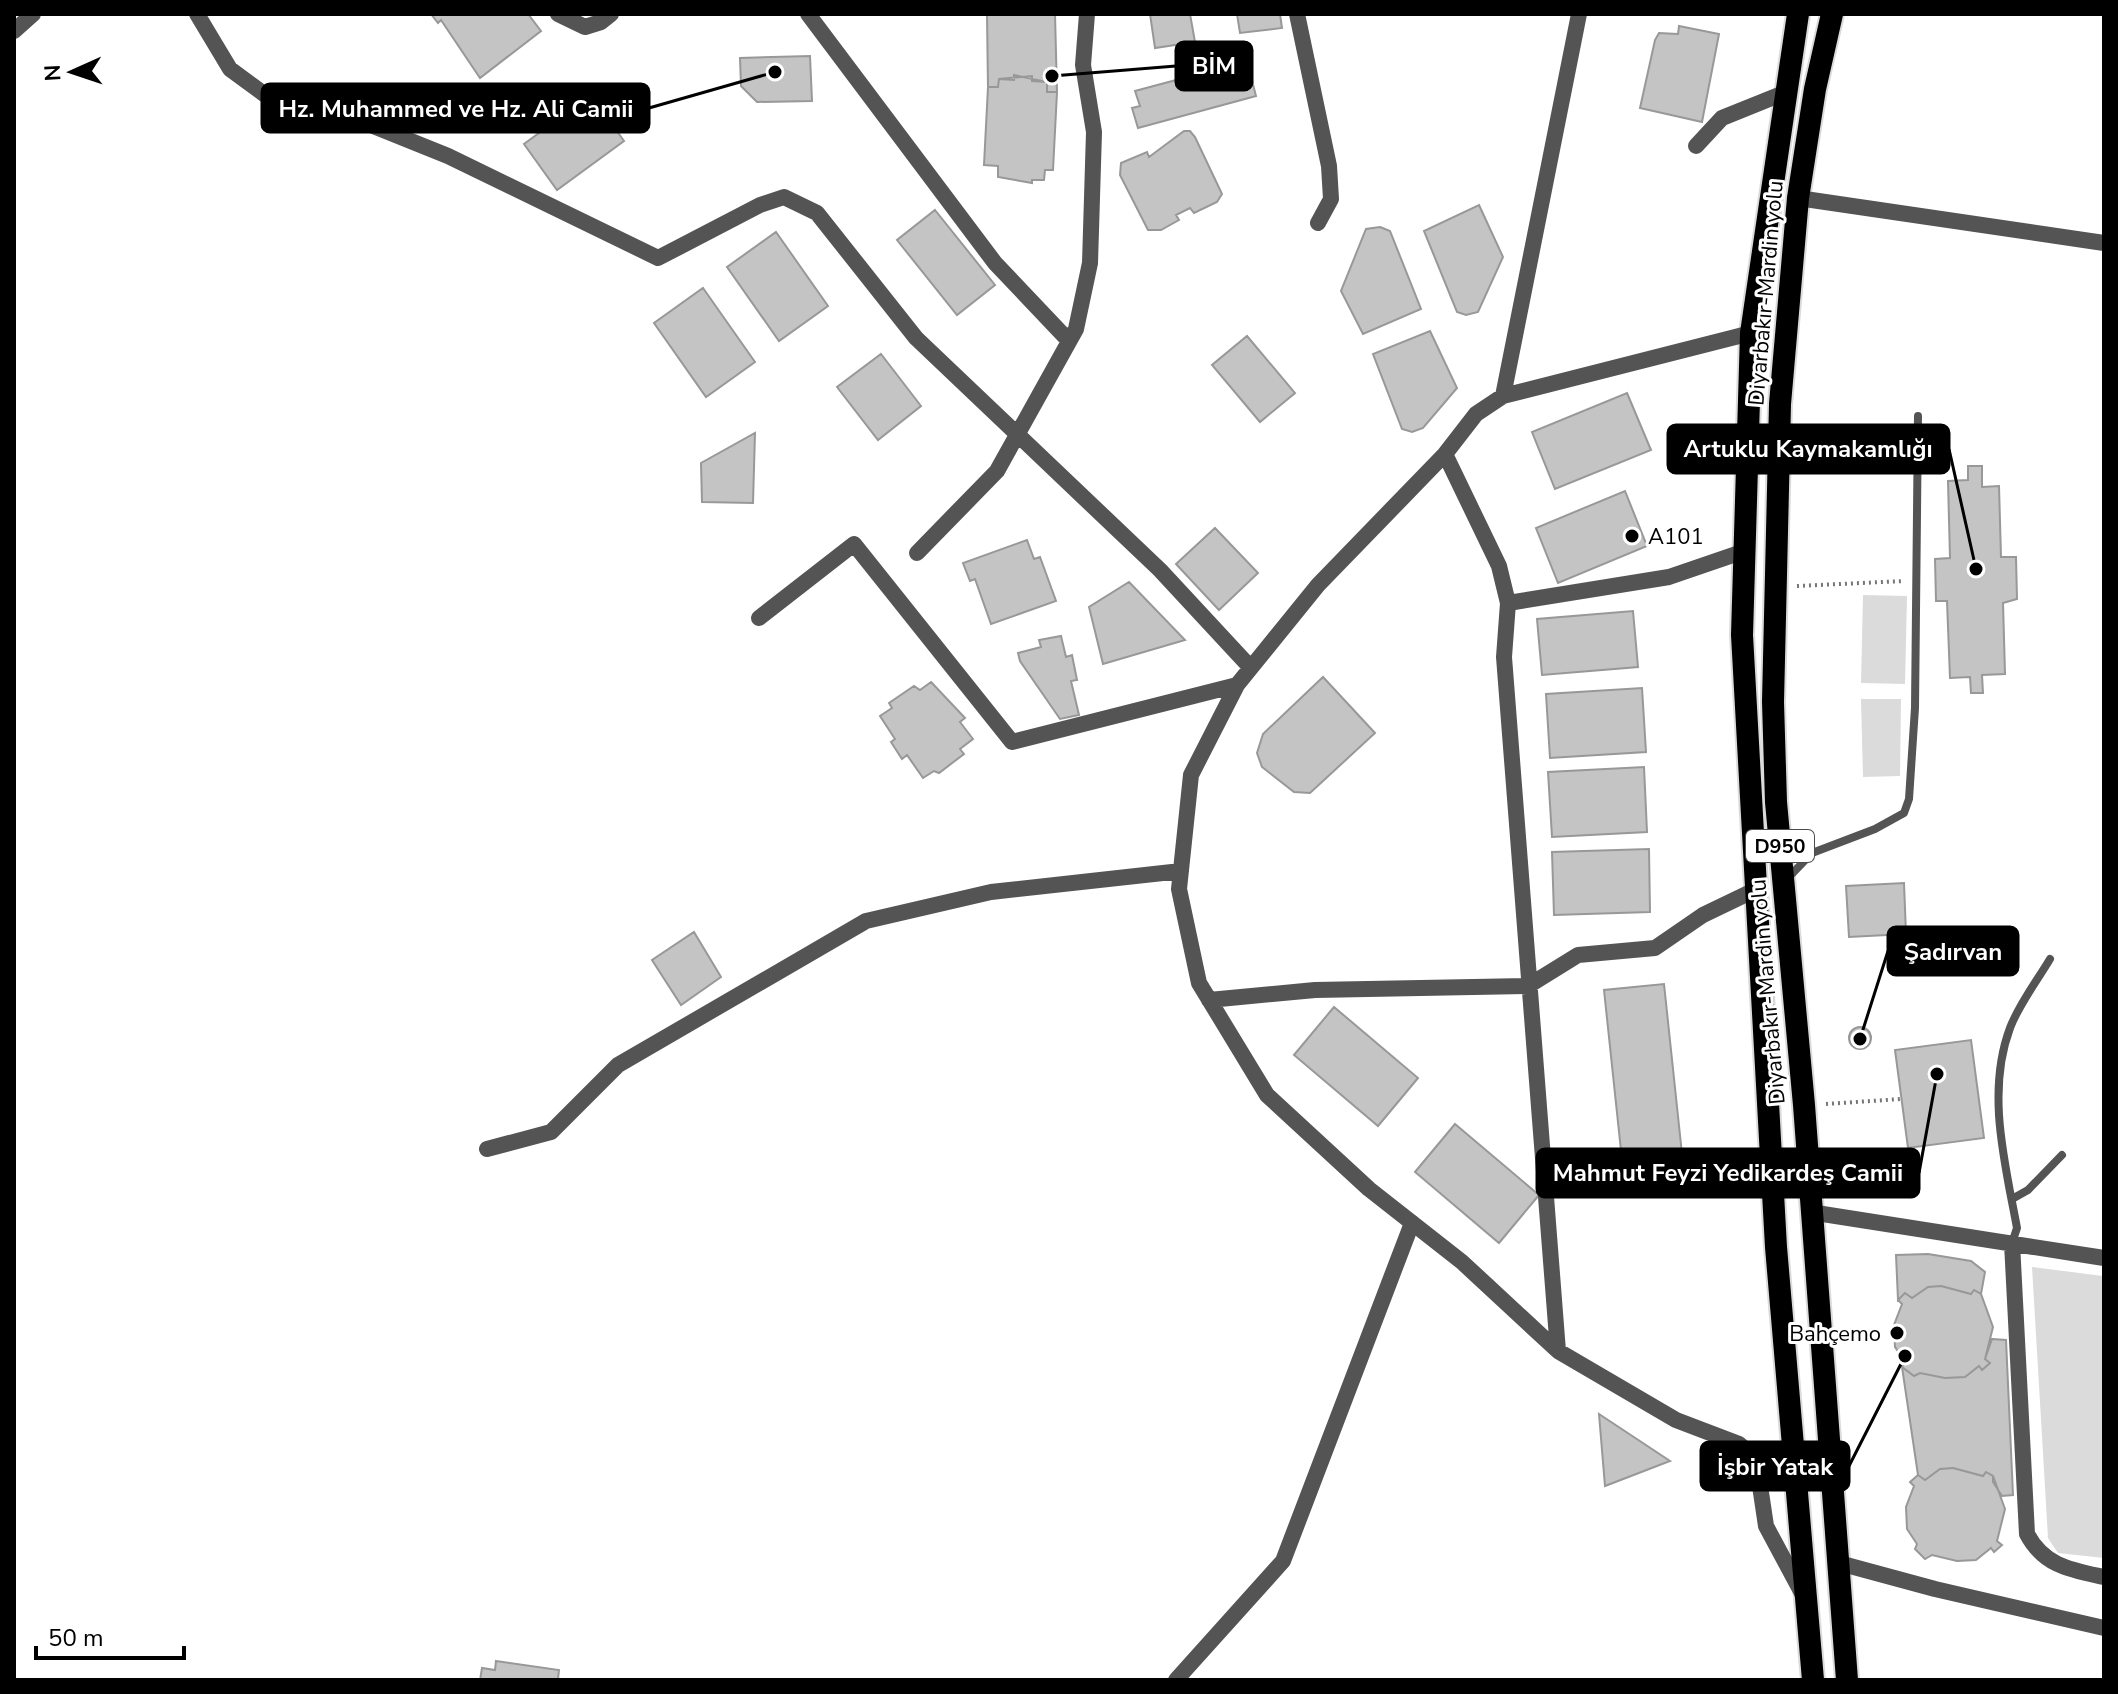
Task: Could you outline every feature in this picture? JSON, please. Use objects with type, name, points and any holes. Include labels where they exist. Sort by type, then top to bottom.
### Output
[{"type":"highway","name":"Diyarbakır-Mardin yolu","points":[[1798,14],[1751,333],[1742,552],[1742,635],[1776,1247],[1813,1680]]},
{"type":"highway","name":"Diyarbakır-Mardin yolu","points":[[1832,14],[1815,89],[1798,198],[1780,404],[1773,716],[1783,884],[1847,1680]]},
{"type":"street","points":[[14,31],[33,14]]},
{"type":"street","points":[[197,14],[230,69],[264,94],[300,110],[371,125],[448,156],[658,258],[760,205],[784,197],[817,213],[916,338],[1160,570],[1250,667]]},
{"type":"street","points":[[558,14],[585,27],[601,22],[611,14]]},
{"type":"street","points":[[808,14],[995,263],[1069,341]]},
{"type":"street","points":[[917,553],[997,471],[1076,329],[1090,263],[1094,132],[1083,65],[1087,14]]},
{"type":"street","points":[[1297,14],[1329,166],[1331,199],[1318,223]]},
{"type":"street","points":[[1503,396],[1579,14]]},
{"type":"street","points":[[1696,146],[1722,118],[1784,93]]},
{"type":"street","points":[[1798,198],[2104,243]]},
{"type":"street","points":[[1751,333],[1503,396],[1476,414],[1445,454],[1318,585],[1237,685],[1191,775],[1179,889],[1199,983],[1267,1095],[1369,1189],[1462,1262],[1558,1351],[1676,1420],[1739,1444],[1756,1459],[1766,1526],[1807,1602]]},
{"type":"street","points":[[1445,454],[1499,566],[1508,603],[1504,657],[1528,986],[1536,1037],[1558,1351]]},
{"type":"street","points":[[759,618],[854,544],[1012,742],[1237,685]]},
{"type":"street","points":[[1508,603],[1669,577],[1742,552]]},
{"type":"street","points":[[487,1149],[551,1132],[618,1065],[866,921],[991,892],[1181,871]]},
{"type":"street","points":[[1209,1000],[1315,990],[1528,986],[1578,955],[1655,948],[1703,915],[1755,890]]},
{"type":"street","points":[[1810,1212],[2104,1258]]},
{"type":"street","points":[[1176,1680],[1283,1561],[1412,1223]]},
{"type":"street","points":[[2012,1243],[2027,1534],[2035,1549],[2058,1567],[2104,1577]]},
{"type":"street","points":[[1839,1563],[2104,1628]]},
{"type":"lane","points":[[1783,884],[1812,853],[1875,829],[1904,813],[1909,799],[1915,708],[1918,416]]},
{"type":"lane","points":[[2012,1243],[2017,1228],[2001,1127],[1998,1072],[2011,1026],[2050,959]]},
{"type":"lane","points":[[2012,1199],[2028,1190],[2062,1155]]},
{"type":"path","points":[[1794,586],[1916,580]]},
{"type":"path","points":[[1826,1104],[1901,1099]]},
{"type":"shaded area","points":[[1863,595],[1907,596],[1905,684],[1861,683]]},
{"type":"shaded area","points":[[1861,699],[1901,699],[1900,776],[1863,777]]},
{"type":"shaded area","points":[[2032,1267],[2103,1276],[2104,1558],[2058,1553],[2048,1538]]},
{"type":"building","points":[[431,14],[528,14],[541,31],[480,78],[441,20],[438,23]]},
{"type":"building","points":[[987,14],[1055,14],[1057,92],[1047,92],[1047,82],[1032,81],[1032,76],[999,79],[998,87],[988,87]]},
{"type":"building","points":[[1150,14],[1190,14],[1195,42],[1155,48]]},
{"type":"building","points":[[1237,14],[1280,14],[1282,28],[1240,33]]},
{"type":"building","points":[[1679,26],[1719,34],[1702,122],[1640,108],[1655,40],[1659,33],[1678,34]]},
{"type":"building","points":[[810,56],[812,101],[757,102],[741,86],[740,58]]},
{"type":"building","points":[[1247,61],[1256,96],[1138,128],[1132,108],[1140,106],[1135,91]]},
{"type":"building","points":[[1014,75],[1047,82],[1047,92],[1057,92],[1053,170],[1045,170],[1044,180],[1032,180],[1032,183],[998,177],[998,166],[984,165],[988,87],[998,87],[999,79],[1014,80]]},
{"type":"building","points":[[591,95],[624,141],[557,190],[524,144]]},
{"type":"building","points":[[1184,131],[1190,131],[1195,137],[1222,194],[1217,202],[1194,213],[1190,208],[1176,215],[1179,220],[1161,230],[1148,230],[1120,175],[1121,163],[1147,152],[1149,157]]},
{"type":"building","points":[[1479,205],[1503,257],[1478,312],[1466,315],[1457,312],[1424,231]]},
{"type":"building","points":[[935,210],[995,285],[957,315],[897,240]]},
{"type":"building","points":[[1380,227],[1390,231],[1421,309],[1363,334],[1341,291],[1366,229]]},
{"type":"building","points":[[776,232],[828,306],[779,341],[727,267]]},
{"type":"building","points":[[703,288],[755,362],[706,397],[654,323]]},
{"type":"building","points":[[1430,331],[1457,388],[1423,428],[1412,432],[1402,429],[1373,354]]},
{"type":"building","points":[[1247,336],[1295,393],[1260,422],[1212,365]]},
{"type":"building","points":[[881,354],[921,406],[878,440],[837,387]]},
{"type":"building","points":[[1627,393],[1651,450],[1555,489],[1532,432]]},
{"type":"building","points":[[755,433],[753,503],[702,502],[701,463]]},
{"type":"building","points":[[1968,466],[1982,466],[1982,487],[1999,486],[2001,557],[2016,557],[2017,599],[2003,603],[2005,674],[1982,675],[1983,693],[1971,693],[1970,677],[1950,678],[1947,601],[1936,601],[1935,559],[1950,558],[1948,481],[1968,480]]},
{"type":"building","points":[[1625,491],[1647,546],[1558,583],[1536,528]]},
{"type":"building","points":[[1215,528],[1258,573],[1219,610],[1176,564]]},
{"type":"building","points":[[1027,540],[1034,559],[1040,557],[1056,601],[991,624],[975,579],[970,581],[963,563]]},
{"type":"building","points":[[1129,582],[1185,640],[1103,664],[1089,607]]},
{"type":"building","points":[[1633,611],[1638,667],[1542,675],[1537,619]]},
{"type":"building","points":[[1061,636],[1066,657],[1072,655],[1077,680],[1071,681],[1079,715],[1060,719],[1020,661],[1018,653],[1041,647],[1039,640]]},
{"type":"building","points":[[1323,677],[1375,733],[1310,793],[1294,792],[1262,767],[1257,753],[1263,734]]},
{"type":"building","points":[[931,682],[965,718],[960,722],[973,739],[960,749],[964,754],[939,773],[934,771],[923,778],[907,755],[902,759],[891,742],[895,739],[880,716],[892,708],[889,703],[914,686],[920,690]]},
{"type":"building","points":[[1642,688],[1646,752],[1550,758],[1546,694]]},
{"type":"building","points":[[1644,767],[1647,832],[1552,837],[1548,772]]},
{"type":"building","points":[[1649,849],[1650,912],[1554,915],[1552,852]]},
{"type":"building","points":[[1904,883],[1906,934],[1849,937],[1846,886]]},
{"type":"building","points":[[694,932],[721,977],[681,1005],[652,960]]},
{"type":"building","points":[[1664,984],[1682,1154],[1622,1160],[1604,990]]},
{"type":"building","points":[[1334,1007],[1418,1078],[1378,1126],[1294,1055]]},
{"type":"building","points":[[1860,1027],[1868,1030],[1871,1038],[1868,1046],[1860,1049],[1852,1046],[1849,1038],[1852,1030]]},
{"type":"building","points":[[1971,1040],[1984,1138],[1908,1148],[1895,1050]]},
{"type":"building","points":[[1455,1124],[1539,1195],[1499,1243],[1415,1172]]},
{"type":"building","points":[[1928,1254],[1971,1261],[1985,1272],[1981,1294],[1974,1290],[1971,1294],[1941,1286],[1928,1287],[1912,1298],[1905,1293],[1898,1300],[1896,1255]]},
{"type":"building","points":[[1941,1286],[1971,1294],[1974,1290],[1981,1294],[1993,1327],[1985,1359],[1990,1363],[1982,1370],[1979,1366],[1965,1377],[1945,1378],[1920,1373],[1914,1376],[1902,1367],[1905,1362],[1895,1347],[1894,1325],[1902,1304],[1898,1300],[1905,1293],[1912,1298],[1928,1287]]},
{"type":"building","points":[[1992,1339],[2006,1340],[2013,1495],[2002,1496],[1993,1482],[1993,1476],[1986,1472],[1983,1476],[1953,1468],[1940,1469],[1925,1480],[1918,1475],[1902,1367],[1914,1376],[1920,1373],[1945,1378],[1965,1377],[1979,1366],[1982,1370],[1990,1363],[1985,1359]]},
{"type":"building","points":[[1599,1414],[1670,1461],[1605,1486]]},
{"type":"building","points":[[1953,1468],[1983,1476],[1986,1472],[1993,1476],[2005,1509],[1997,1541],[2002,1545],[1994,1552],[1991,1548],[1976,1560],[1957,1561],[1932,1555],[1925,1559],[1915,1549],[1917,1544],[1907,1529],[1906,1507],[1914,1486],[1910,1482],[1918,1475],[1925,1480],[1940,1469]]},
{"type":"building","points":[[496,1661],[559,1670],[558,1679],[566,1680],[480,1680],[482,1668],[495,1670]]},
{"type":"place","name":"Hz. Muhammed ve Hz. Ali Camii","points":[[775,72]]},
{"type":"place","name":"BİM","points":[[1052,76]]},
{"type":"place","name":"A101","points":[[1632,536]]},
{"type":"place","name":"Artuklu Kaymakamlığı","points":[[1976,569]]},
{"type":"place","name":"Şadırvan","points":[[1860,1039]]},
{"type":"place","name":"Mahmut Feyzi Yedikardeş Camii","points":[[1937,1074]]},
{"type":"place","name":"Bahçemo","points":[[1897,1333]]},
{"type":"place","name":"İşbir Yatak","points":[[1905,1356]]}]
